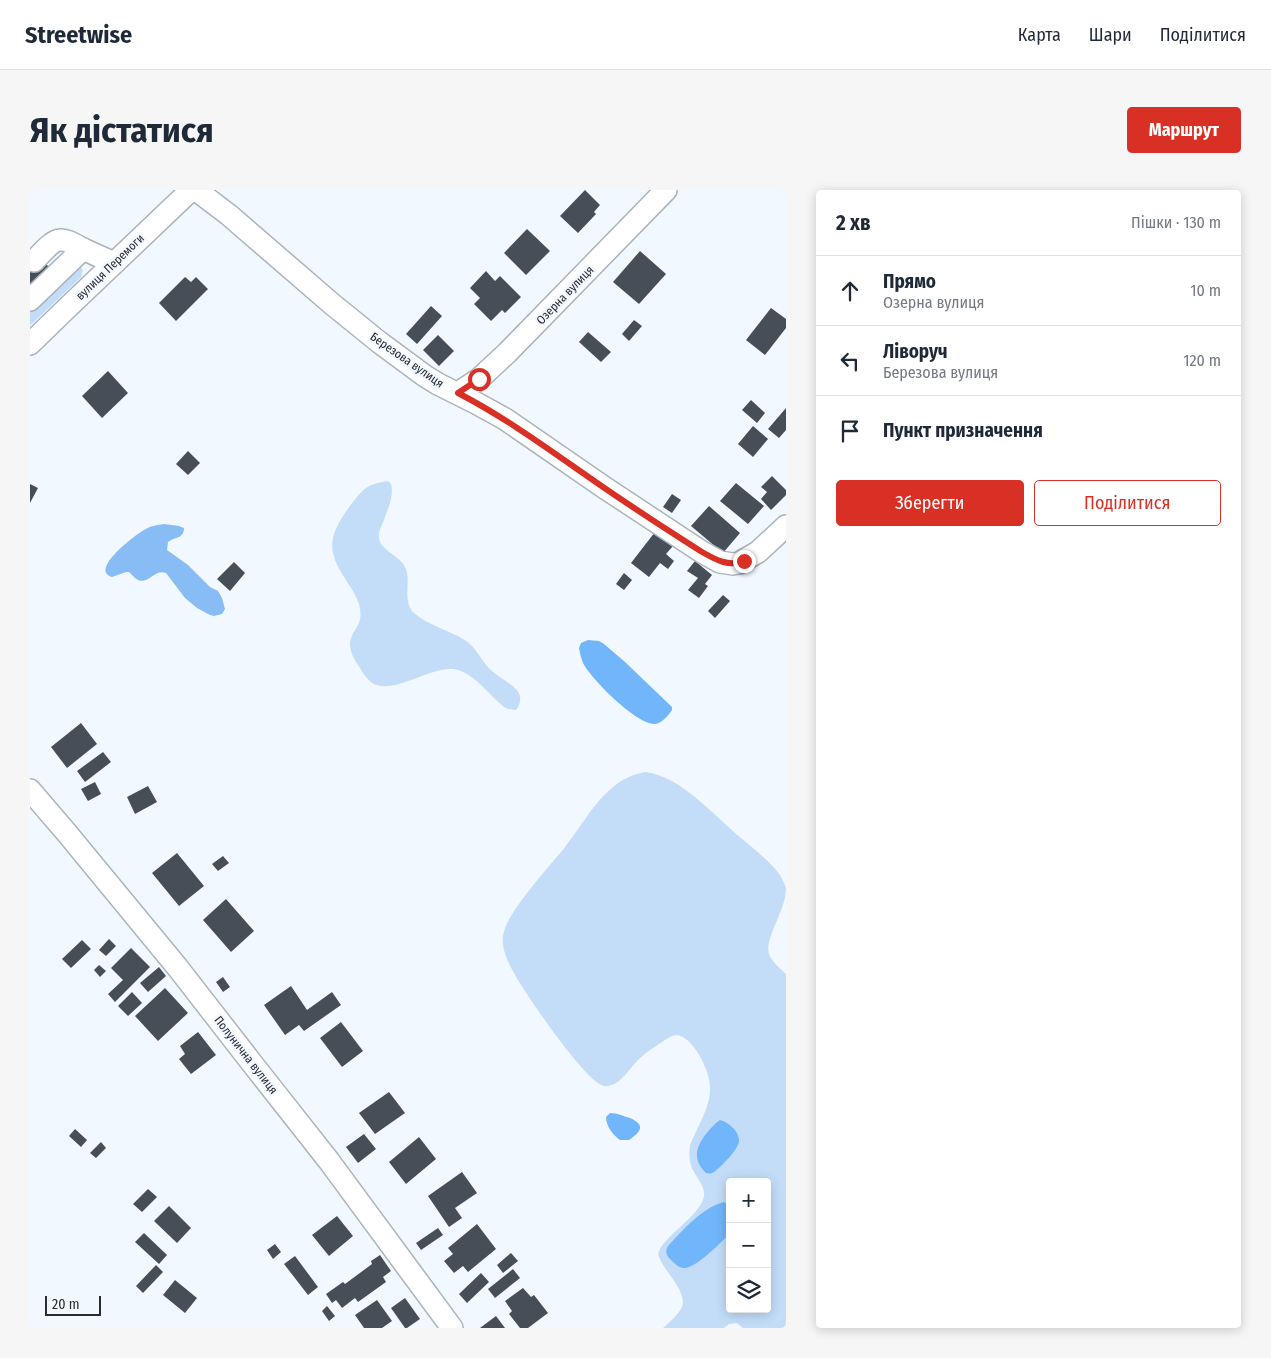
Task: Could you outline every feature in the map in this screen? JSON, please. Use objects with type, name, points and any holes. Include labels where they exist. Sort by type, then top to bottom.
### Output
[{"type":"street","name":"вулиця Перемоги","points":[[30,344],[190,190]]},
{"type":"street","name":"Березова вулиця","points":[[196,190],[229,215],[310,286],[379,342],[425,376],[505,419],[702,552],[720,562],[733,564],[744,561],[758,552],[786,526]]},
{"type":"street","name":"Озерна вулиця","points":[[458,393],[479,379],[507,354],[666,190]]},
{"type":"street","points":[[34,261],[52,243],[59,240],[68,242],[114,263]]},
{"type":"street","points":[[30,300],[83,249]]},
{"type":"street","name":"Полунична вулиця","points":[[30,790],[178,968],[329,1161],[452,1328]]},
{"type":"shaded area","points":[[78,265],[83,270],[81,277],[30,325],[30,306]]},
{"type":"shaded area","points":[[388,481],[392,488],[391,496],[379,538],[383,547],[400,560],[406,569],[410,608],[426,621],[469,643],[495,674],[512,685],[518,692],[520,700],[516,710],[504,707],[478,683],[461,671],[451,669],[440,670],[404,682],[382,686],[368,680],[355,660],[350,644],[359,623],[359,604],[335,560],[332,550],[333,540],[342,518],[362,492],[371,485]]},
{"type":"shaded area","points":[[164,524],[184,528],[181,536],[168,542],[167,550],[188,565],[210,587],[218,591],[225,609],[222,614],[214,616],[197,608],[185,598],[166,573],[158,573],[143,581],[135,578],[129,572],[112,577],[106,573],[106,567],[110,560],[124,545],[146,529]]},
{"type":"shaded area","points":[[588,640],[599,641],[604,644],[672,707],[672,710],[662,721],[654,724],[636,717],[604,689],[583,663],[579,648],[581,643]]},
{"type":"shaded area","points":[[645,772],[670,780],[687,791],[759,853],[780,875],[786,888],[783,906],[772,932],[768,948],[772,960],[786,974],[786,1328],[743,1328],[737,1323],[729,1324],[724,1328],[663,1328],[678,1313],[683,1301],[678,1287],[664,1267],[658,1254],[666,1241],[699,1208],[704,1196],[703,1187],[691,1165],[689,1154],[690,1145],[709,1098],[710,1088],[704,1064],[690,1043],[682,1036],[676,1035],[644,1055],[614,1084],[604,1086],[595,1081],[556,1036],[521,985],[504,951],[503,936],[511,915],[599,801],[619,783],[631,776]]},
{"type":"shaded area","points":[[610,1113],[635,1121],[640,1126],[639,1131],[629,1140],[620,1140],[612,1133],[607,1124],[606,1117]]},
{"type":"shaded area","points":[[720,1120],[735,1130],[739,1140],[733,1152],[721,1166],[710,1174],[706,1173],[702,1168],[697,1159],[697,1154],[706,1134]]},
{"type":"shaded area","points":[[724,1202],[726,1203],[726,1237],[695,1264],[684,1268],[680,1267],[667,1255],[668,1246],[701,1214]]},
{"type":"building","points":[[585,190],[600,205],[594,212],[596,214],[578,233],[560,216]]},
{"type":"building","points":[[527,229],[550,251],[526,275],[504,253]]},
{"type":"building","points":[[640,251],[666,274],[639,304],[613,282]]},
{"type":"building","points":[[30,257],[40,258],[50,268],[30,288]]},
{"type":"building","points":[[486,271],[495,281],[500,276],[521,297],[505,313],[502,310],[491,321],[474,304],[480,298],[470,288]]},
{"type":"building","points":[[185,277],[191,282],[196,277],[208,289],[176,321],[159,303]]},
{"type":"building","points":[[431,306],[442,316],[417,344],[406,334]]},
{"type":"building","points":[[771,308],[786,319],[786,328],[765,355],[746,340]]},
{"type":"building","points":[[634,320],[642,326],[629,341],[622,334]]},
{"type":"building","points":[[588,332],[611,352],[601,362],[579,342]]},
{"type":"building","points":[[438,335],[454,351],[439,366],[423,350]]},
{"type":"building","points":[[108,371],[128,393],[102,418],[82,396]]},
{"type":"building","points":[[751,400],[765,413],[757,423],[742,410]]},
{"type":"building","points":[[786,408],[786,430],[779,438],[768,429]]},
{"type":"building","points":[[753,426],[768,439],[753,457],[738,444]]},
{"type":"building","points":[[188,451],[200,463],[188,475],[176,464]]},
{"type":"building","points":[[772,476],[786,490],[786,495],[771,510],[761,499],[767,492],[761,487]]},
{"type":"building","points":[[736,483],[764,506],[748,524],[720,501]]},
{"type":"building","points":[[30,484],[38,488],[30,503]]},
{"type":"building","points":[[672,494],[681,500],[672,513],[663,507]]},
{"type":"building","points":[[709,506],[740,533],[723,553],[691,526]]},
{"type":"building","points":[[655,532],[673,546],[666,554],[674,561],[668,569],[660,563],[649,577],[631,563]]},
{"type":"building","points":[[695,561],[712,575],[705,584],[708,586],[699,598],[688,590],[698,578],[687,571]]},
{"type":"building","points":[[234,562],[245,573],[230,591],[217,579]]},
{"type":"building","points":[[624,573],[632,580],[624,590],[616,584]]},
{"type":"building","points":[[723,595],[730,601],[715,618],[708,611]]},
{"type":"building","points":[[81,723],[97,744],[67,768],[51,747]]},
{"type":"building","points":[[103,752],[111,762],[85,782],[77,771]]},
{"type":"building","points":[[95,782],[101,794],[88,801],[81,789]]},
{"type":"building","points":[[148,786],[157,802],[135,814],[127,797]]},
{"type":"building","points":[[177,853],[204,886],[179,906],[152,873]]},
{"type":"building","points":[[223,856],[229,863],[218,871],[212,864]]},
{"type":"building","points":[[226,899],[254,931],[231,952],[203,920]]},
{"type":"building","points":[[109,939],[116,946],[106,956],[99,950]]},
{"type":"building","points":[[82,940],[91,949],[71,968],[62,959]]},
{"type":"building","points":[[131,948],[150,967],[115,1002],[108,994],[123,980],[111,968]]},
{"type":"building","points":[[99,965],[106,971],[100,977],[94,970]]},
{"type":"building","points":[[159,967],[166,976],[148,992],[140,983]]},
{"type":"building","points":[[223,977],[230,987],[223,992],[216,982]]},
{"type":"building","points":[[291,986],[307,1010],[332,992],[341,1005],[304,1031],[299,1025],[285,1035],[264,1005]]},
{"type":"building","points":[[165,988],[188,1013],[158,1041],[135,1016]]},
{"type":"building","points":[[132,992],[142,1003],[128,1016],[118,1006]]},
{"type":"building","points":[[341,1022],[363,1051],[342,1067],[320,1038]]},
{"type":"building","points":[[198,1032],[216,1055],[191,1074],[179,1059],[185,1054],[180,1046]]},
{"type":"building","points":[[389,1092],[405,1113],[375,1134],[359,1113]]},
{"type":"building","points":[[75,1129],[87,1140],[81,1147],[69,1136]]},
{"type":"building","points":[[364,1134],[376,1149],[358,1163],[346,1147]]},
{"type":"building","points":[[419,1137],[436,1159],[406,1184],[389,1162]]},
{"type":"building","points":[[101,1142],[106,1148],[96,1158],[90,1153]]},
{"type":"building","points":[[462,1172],[477,1193],[455,1208],[462,1218],[449,1227],[428,1196]]},
{"type":"building","points":[[148,1189],[157,1197],[142,1212],[133,1204]]},
{"type":"building","points":[[169,1206],[191,1228],[177,1243],[154,1221]]},
{"type":"building","points":[[337,1216],[353,1236],[329,1256],[312,1235]]},
{"type":"building","points":[[477,1224],[496,1249],[468,1272],[463,1266],[454,1273],[444,1261],[453,1254],[448,1248]]},
{"type":"building","points":[[438,1228],[443,1235],[421,1250],[416,1243]]},
{"type":"building","points":[[144,1233],[167,1255],[159,1264],[135,1242]]},
{"type":"building","points":[[275,1244],[281,1252],[273,1259],[267,1250]]},
{"type":"building","points":[[511,1253],[518,1261],[503,1273],[497,1265]]},
{"type":"building","points":[[380,1255],[391,1271],[383,1277],[386,1282],[358,1302],[355,1298],[342,1308],[336,1300],[332,1303],[326,1294],[343,1282],[345,1284],[372,1264],[371,1261]]},
{"type":"building","points":[[295,1256],[318,1287],[308,1295],[284,1264]]},
{"type":"building","points":[[156,1265],[163,1272],[143,1293],[136,1286]]},
{"type":"building","points":[[513,1269],[520,1278],[495,1298],[488,1289]]},
{"type":"building","points":[[481,1273],[489,1282],[467,1303],[459,1294]]},
{"type":"building","points":[[175,1280],[197,1298],[185,1313],[163,1295]]},
{"type":"building","points":[[523,1288],[531,1297],[534,1295],[548,1313],[528,1328],[520,1328],[509,1314],[512,1311],[505,1301]]},
{"type":"building","points":[[405,1298],[420,1319],[407,1328],[405,1328],[391,1308]]},
{"type":"building","points":[[377,1300],[392,1321],[382,1328],[364,1328],[355,1315]]},
{"type":"building","points":[[327,1306],[335,1316],[329,1321],[322,1311]]},
{"type":"building","points":[[496,1316],[505,1328],[480,1328]]},
{"type":"route","points":[[479,379],[458,393],[517,427],[605,488],[712,558],[720,562],[733,564],[744,561]]}]
